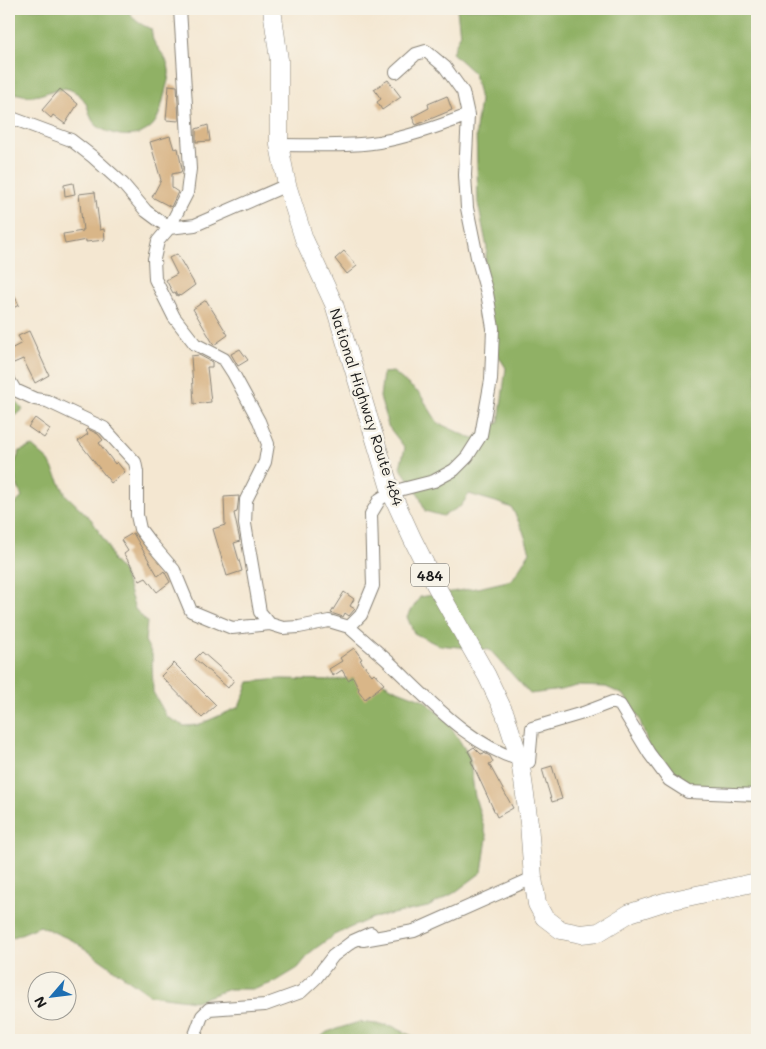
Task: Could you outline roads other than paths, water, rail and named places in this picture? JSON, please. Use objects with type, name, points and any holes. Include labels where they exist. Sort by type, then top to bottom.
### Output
[{"type":"highway","name":"National Highway Route 484","points":[[272,9],[279,60],[279,145],[287,185],[304,239],[334,304],[391,492],[435,584],[494,689],[505,714],[520,760],[529,823],[533,878],[537,904],[544,917],[561,930],[581,934],[599,932],[630,914],[664,902],[757,882]]},
{"type":"street","points":[[180,9],[190,169],[187,193],[169,228],[158,240],[154,259],[155,278],[174,316],[195,344],[224,359],[259,422],[268,444],[265,462],[246,500],[245,524],[260,612],[270,624]]},
{"type":"street","points":[[349,627],[361,615],[373,586],[371,514],[380,499],[391,492],[434,481],[454,470],[467,457],[481,436],[491,380],[493,328],[487,293],[467,208],[465,175],[468,115],[463,92],[444,67],[426,51],[416,54],[396,72]]},
{"type":"street","points":[[279,145],[346,146],[380,142],[441,126],[468,115]]},
{"type":"street","points":[[9,117],[71,140],[123,184],[146,211],[169,228],[195,225],[287,185]]},
{"type":"street","points":[[9,380],[15,390],[35,399],[47,401],[104,428],[135,462],[137,472],[137,516],[140,529],[148,541],[174,570],[191,611],[232,628],[270,624],[283,628],[299,627],[329,621],[349,627],[460,727],[489,748],[529,762],[532,728],[612,702],[620,705],[669,780],[688,792],[757,795]]},
{"type":"street","points":[[353,941],[414,931],[533,878]]},
{"type":"street","points":[[193,1040],[202,1016],[209,1009],[265,1005],[301,992],[316,978],[332,956],[353,941],[371,933]]}]
